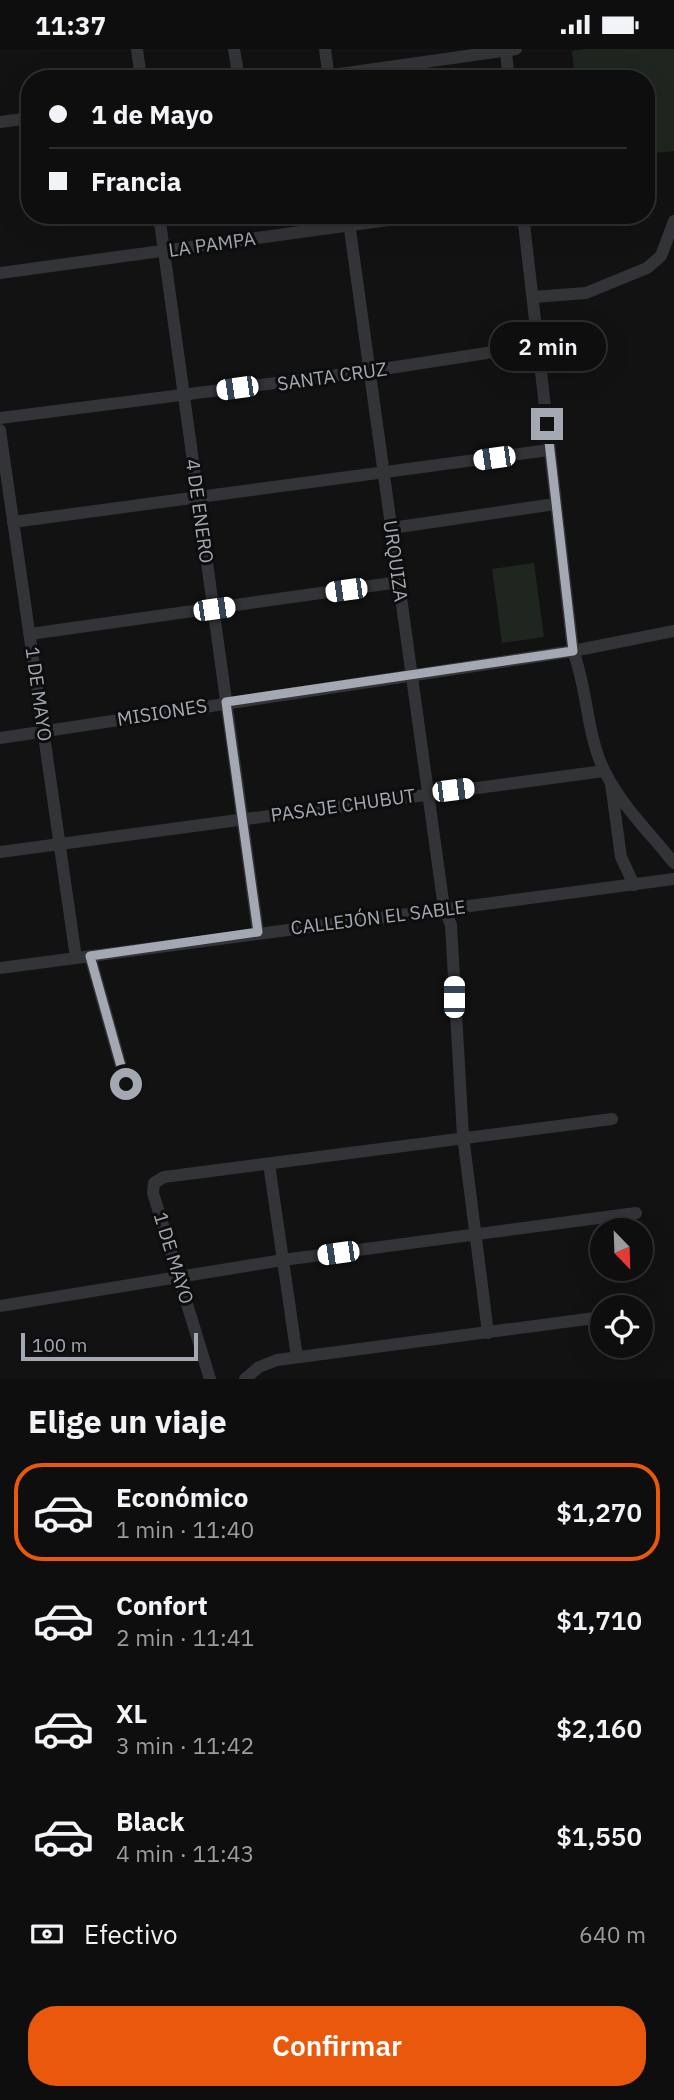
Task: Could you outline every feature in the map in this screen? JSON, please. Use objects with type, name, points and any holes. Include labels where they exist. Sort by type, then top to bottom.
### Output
[{"type":"street","points":[[137,49],[140,70]]},
{"type":"street","points":[[234,49],[238,70]]},
{"type":"street","points":[[325,49],[328,70]]},
{"type":"street","points":[[359,70],[420,56],[511,51],[510,70]]},
{"type":"street","points":[[0,122],[21,119]]},
{"type":"street","points":[[533,297],[586,293],[647,268],[661,255],[674,221]]},
{"type":"street","name":"4 DE ENERO","points":[[160,224],[258,932]]},
{"type":"street","name":"LA PAMPA","points":[[0,273],[164,251],[325,224]]},
{"type":"street","name":"URQUIZA","points":[[350,224],[444,908],[451,925],[455,953],[454,1019],[463,1136],[488,1333]]},
{"type":"street","points":[[524,224],[573,651],[581,672],[607,775],[621,857],[634,885]]},
{"type":"street","name":"SANTA CRUZ","points":[[0,418],[370,371],[538,345]]},
{"type":"street","name":"1 DE MAYO","points":[[0,430],[76,958]]},
{"type":"street","points":[[13,523],[549,450]]},
{"type":"street","points":[[392,528],[555,504]]},
{"type":"street","points":[[30,634],[399,582]]},
{"type":"street","name":"MISIONES","points":[[0,738],[573,651],[674,631]]},
{"type":"street","points":[[607,775],[641,825],[674,863]]},
{"type":"street","name":"PASAJE CHUBUT","points":[[0,852],[428,793],[607,775]]},
{"type":"street","name":"CALLEJÓN EL SABLE","points":[[0,968],[674,879]]},
{"type":"street","points":[[90,956],[126,1084]]},
{"type":"street","points":[[297,1357],[270,1164],[463,1136],[612,1119]]},
{"type":"street","name":"1 DE MAYO","points":[[210,1376],[153,1193],[154,1183],[164,1177],[270,1164]]},
{"type":"street","points":[[0,1306],[283,1260],[636,1213]]},
{"type":"street","points":[[245,1379],[259,1367],[297,1357],[590,1319]]},
{"type":"shaded area","points":[[674,49],[674,151],[655,153],[655,70],[574,70],[572,51]]},
{"type":"shaded area","points":[[534,563],[544,637],[502,643],[492,569]]},
{"type":"route","points":[[126,1084],[90,956],[258,932],[226,702],[573,651],[547,424]]}]
